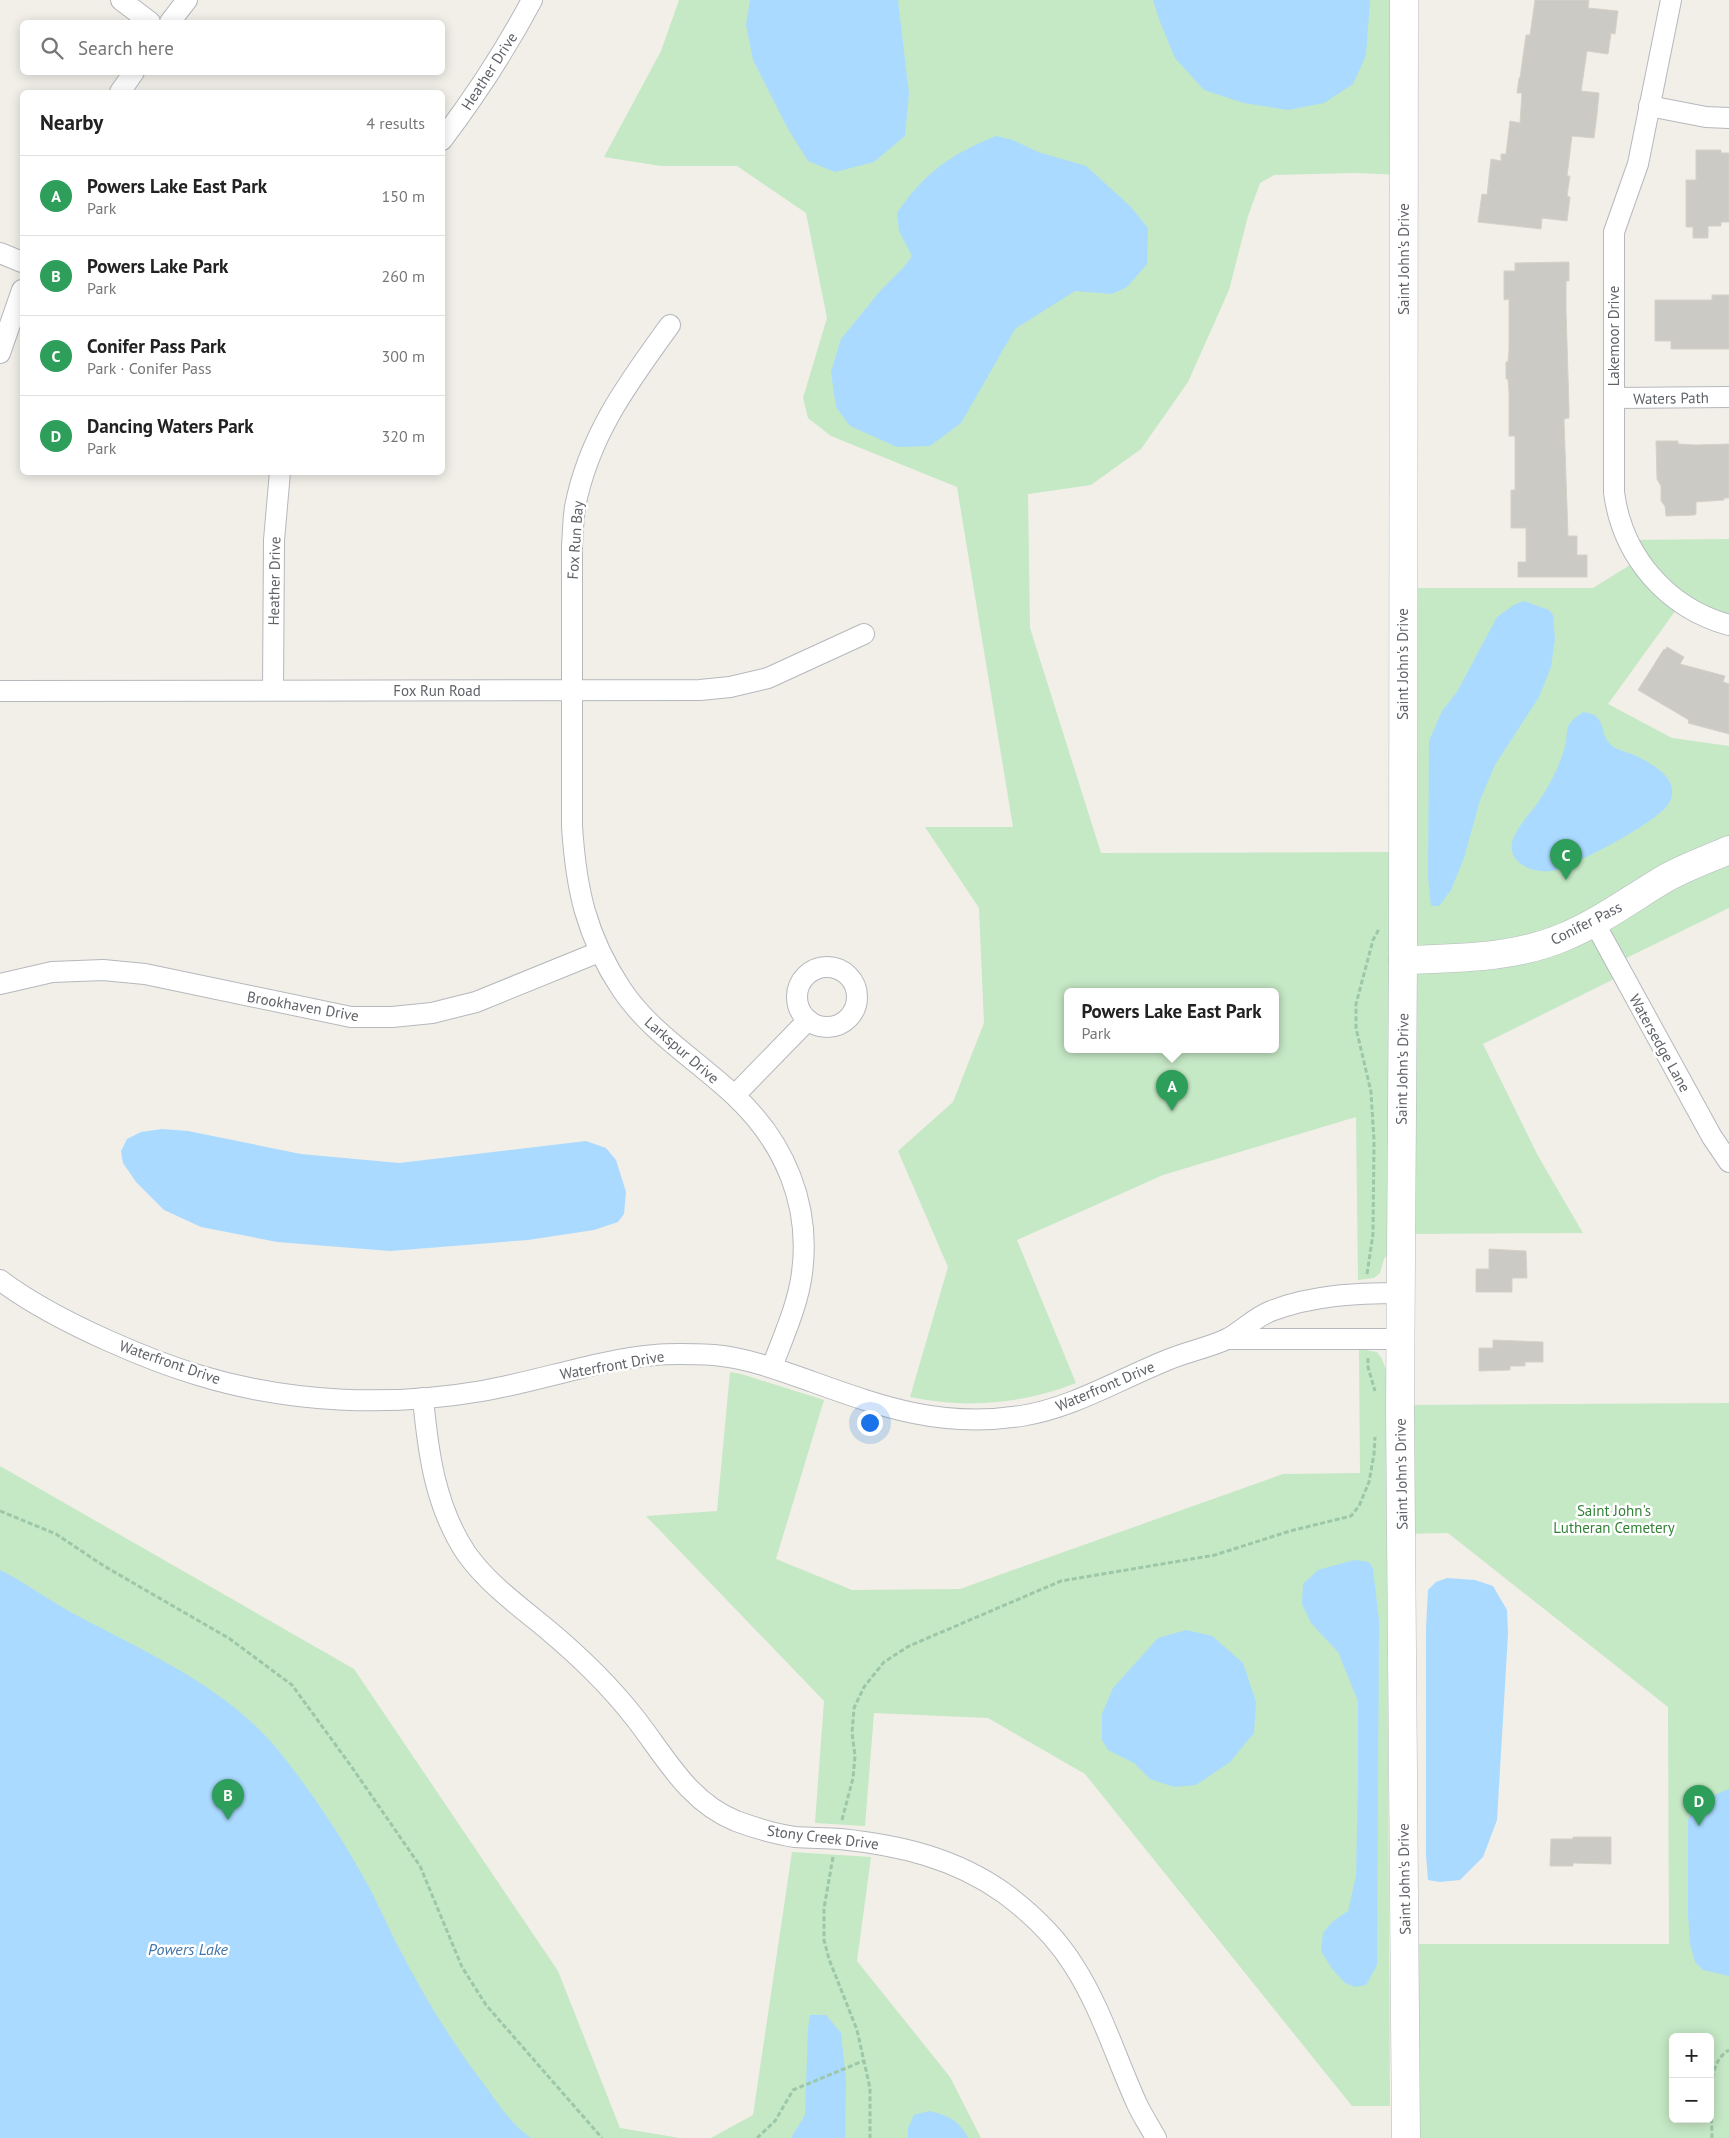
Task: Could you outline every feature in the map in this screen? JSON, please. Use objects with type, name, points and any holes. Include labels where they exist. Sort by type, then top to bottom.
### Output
[{"type":"street","points":[[121,0],[147,20]]},
{"type":"street","points":[[172,20],[187,0]]},
{"type":"street","name":"Heather Drive","points":[[445,136],[470,104],[532,0]]},
{"type":"street","name":"Saint John's Drive","points":[[1404,0],[1403,960],[1400,1339],[1406,2138]]},
{"type":"street","name":"Lakemoor Drive","points":[[1670,0],[1635,177],[1614,232],[1614,492],[1620,522],[1633,551],[1651,577],[1692,610],[1729,625]]},
{"type":"street","points":[[121,90],[132,75]]},
{"type":"street","points":[[1650,106],[1706,117],[1729,118]]},
{"type":"street","points":[[0,253],[20,261]]},
{"type":"street","points":[[0,353],[20,296]]},
{"type":"street","name":"Fox Run Bay","points":[[572,690],[572,546],[575,508],[584,474],[598,435],[620,395],[670,324]]},
{"type":"street","name":"Waters Path","points":[[1614,398],[1729,397]]},
{"type":"street","name":"Heather Drive","points":[[273,690],[274,540],[280,475]]},
{"type":"street","name":"Fox Run Road","points":[[0,691],[700,690],[730,687],[768,678],[864,634]]},
{"type":"street","name":"Larkspur Drive","points":[[572,690],[572,826],[575,865],[583,907],[598,952],[623,992],[650,1024],[674,1047],[735,1095],[759,1121],[778,1149],[795,1184],[803,1228],[802,1274],[794,1305],[772,1367]]},
{"type":"street","name":"Conifer Pass","points":[[1403,960],[1506,955],[1564,937],[1594,922],[1668,877],[1729,850]]},
{"type":"street","name":"Watersedge Lane","points":[[1594,922],[1712,1137],[1729,1162]]},
{"type":"street","name":"Brookhaven Drive","points":[[0,984],[52,972],[102,970],[173,979],[350,1018],[392,1017],[432,1013],[476,1002],[598,952]]},
{"type":"street","points":[[735,1095],[808,1020]]},
{"type":"street","name":"Waterfront Drive","points":[[0,1280],[51,1313],[144,1356],[200,1376],[308,1397],[354,1401],[423,1398],[480,1391],[653,1355],[680,1354],[720,1356],[772,1367],[906,1413],[946,1420],[986,1420],[1023,1416],[1054,1408],[1082,1398],[1167,1360],[1226,1339],[1267,1312],[1311,1299],[1347,1293],[1401,1293]]},
{"type":"street","name":"Waterfront Drive","points":[[1226,1339],[1400,1339]]},
{"type":"street","name":"Stony Creek Drive","points":[[423,1398],[435,1486],[449,1522],[467,1554],[490,1582],[550,1632],[608,1688],[635,1718],[681,1781],[703,1802],[731,1819],[762,1830],[794,1837],[836,1839],[905,1849],[940,1859],[974,1874],[1003,1893],[1028,1913],[1051,1936],[1073,1964],[1090,1994],[1138,2106],[1156,2138]]},
{"type":"path","points":[[1367,1293],[1367,1274],[1373,1234],[1374,1141],[1371,1092],[1356,1028],[1356,1004],[1373,940],[1381,926],[1403,925]]},
{"type":"path","points":[[1368,1339],[1368,1367],[1376,1398]]},
{"type":"path","points":[[870,2138],[870,2088],[857,2030],[824,1940],[824,1908],[836,1839],[853,1778],[855,1756],[852,1733],[854,1708],[864,1687],[884,1662],[909,1646],[1061,1581],[1215,1555],[1290,1531],[1352,1516],[1359,1506],[1368,1482],[1374,1454],[1375,1435]]},
{"type":"path","points":[[0,1511],[56,1534],[104,1566],[230,1639],[292,1685],[420,1866],[462,1967],[486,2005],[602,2138]]},
{"type":"path","points":[[1712,2138],[1713,2069],[1721,2054],[1729,2050]]},
{"type":"path","points":[[756,2138],[775,2121],[793,2090],[863,2061]]},
{"type":"green space","points":[[679,0],[1404,0],[1404,175],[1354,173],[1274,175],[1260,183],[1248,216],[1229,290],[1188,382],[1141,449],[1091,485],[1028,494],[1030,628],[1101,853],[1403,852],[1402,588],[1593,588],[1638,560],[1627,540],[1729,539],[1729,625],[1681,603],[1608,704],[1672,738],[1729,746],[1729,908],[1616,963],[1622,975],[1483,1044],[1538,1156],[1583,1233],[1402,1234],[1384,1259],[1380,1273],[1374,1278],[1358,1280],[1356,1117],[1163,1175],[1017,1240],[1076,1383],[1035,1396],[994,1402],[952,1403],[910,1397],[948,1267],[898,1151],[953,1102],[984,1023],[979,908],[925,827],[1013,827],[957,487],[831,436],[808,418],[803,398],[827,318],[806,213],[737,166],[661,166],[604,157],[661,51]]},
{"type":"green space","points":[[1359,1349],[1377,1352],[1386,1370],[1390,2106],[1352,2106],[1085,1774],[988,1718],[874,1713],[865,1826],[815,1823],[824,1701],[646,1516],[717,1511],[730,1372],[741,1374],[824,1400],[776,1559],[852,1590],[960,1589],[1283,1474],[1360,1473]]},
{"type":"green space","name":"Saint John's Lutheran Cemetery","points":[[1729,1403],[1729,2138],[1406,2138],[1404,1944],[1669,1944],[1668,1707],[1448,1533],[1401,1534],[1400,1405]]},
{"type":"green space","name":"Powers Lake","points":[[0,1466],[354,1669],[558,1971],[620,2128],[680,2138],[0,2138]]},
{"type":"green space","points":[[792,1852],[871,1857],[857,1961],[950,2077],[981,2138],[711,2138],[753,2115]]},
{"type":"water","points":[[750,0],[898,0],[909,94],[905,136],[874,162],[835,172],[808,161],[788,129],[753,60],[746,25]]},
{"type":"water","points":[[1153,0],[1370,0],[1366,55],[1353,84],[1324,103],[1288,110],[1244,103],[1204,90],[1175,58]]},
{"type":"water","points":[[996,136],[1013,140],[1038,152],[1086,166],[1130,206],[1148,228],[1147,264],[1127,287],[1112,294],[1075,291],[1015,329],[961,423],[930,446],[897,447],[850,426],[836,407],[831,372],[841,339],[912,256],[899,231],[897,213],[908,198],[940,166],[965,150]]},
{"type":"water","points":[[1524,601],[1549,610],[1553,615],[1555,639],[1551,667],[1539,697],[1495,765],[1480,800],[1464,858],[1451,890],[1439,906],[1431,906],[1428,877],[1429,741],[1442,711],[1457,692],[1497,617],[1514,605]]},
{"type":"water","points":[[1583,712],[1591,714],[1599,720],[1606,739],[1613,747],[1653,765],[1665,775],[1672,788],[1672,795],[1669,803],[1662,811],[1635,831],[1617,841],[1581,860],[1556,870],[1534,870],[1526,867],[1515,858],[1512,851],[1513,838],[1553,777],[1566,743],[1569,725],[1573,719]]},
{"type":"water","points":[[162,1129],[188,1131],[301,1154],[399,1163],[586,1141],[606,1148],[616,1160],[626,1192],[624,1214],[618,1222],[594,1230],[528,1240],[390,1251],[277,1242],[201,1227],[164,1210],[136,1182],[123,1163],[121,1151],[127,1139],[141,1132]]},
{"type":"water","points":[[1354,1560],[1369,1562],[1373,1569],[1379,1620],[1377,1965],[1366,1985],[1355,1987],[1345,1983],[1333,1970],[1321,1951],[1323,1933],[1332,1922],[1348,1911],[1356,1876],[1358,1701],[1338,1652],[1311,1623],[1302,1604],[1303,1584],[1318,1570]]},
{"type":"water","name":"Powers Lake","points":[[0,1570],[76,1615],[184,1673],[210,1689],[257,1727],[301,1780],[346,1847],[370,1888],[409,1966],[451,2037],[507,2115],[518,2128],[531,2138],[0,2138]]},
{"type":"water","points":[[1447,1578],[1475,1580],[1493,1586],[1507,1610],[1508,1634],[1497,1820],[1483,1857],[1460,1880],[1440,1882],[1428,1880],[1426,1855],[1426,1629],[1428,1590],[1436,1582]]},
{"type":"water","points":[[1186,1630],[1212,1636],[1243,1663],[1256,1702],[1254,1733],[1230,1762],[1196,1785],[1174,1787],[1150,1779],[1134,1763],[1108,1750],[1102,1740],[1102,1714],[1113,1688],[1158,1638]]},
{"type":"water","points":[[1729,1789],[1729,1976],[1703,1970],[1695,1962],[1690,1944],[1688,1915],[1688,1819],[1699,1801]]},
{"type":"water","points":[[810,2015],[826,2015],[841,2033],[846,2080],[845,2138],[791,2138],[805,2115]]},
{"type":"water","points":[[929,2111],[952,2119],[961,2127],[968,2138],[908,2138],[908,2128],[914,2115]]},
{"type":"building","points":[[1535,0],[1589,0],[1588,8],[1618,11],[1615,34],[1611,33],[1608,54],[1587,51],[1581,91],[1599,93],[1594,138],[1572,136],[1567,176],[1570,176],[1567,196],[1570,197],[1567,221],[1542,218],[1541,229],[1478,222],[1482,194],[1487,195],[1491,159],[1501,161],[1501,154],[1506,154],[1510,121],[1520,123],[1522,93],[1517,93],[1526,35],[1530,35]]},
{"type":"building","points":[[1696,150],[1721,150],[1721,153],[1729,153],[1729,222],[1721,222],[1721,226],[1708,226],[1708,238],[1693,238],[1693,227],[1686,227],[1686,180],[1696,180]]},
{"type":"building","points":[[1569,262],[1569,281],[1566,281],[1566,311],[1569,418],[1564,419],[1568,536],[1577,536],[1577,555],[1587,555],[1587,577],[1518,577],[1518,562],[1526,562],[1526,528],[1511,528],[1511,490],[1515,490],[1515,436],[1509,436],[1509,392],[1508,379],[1506,379],[1506,362],[1508,362],[1509,350],[1509,299],[1504,300],[1504,271],[1515,271],[1515,263]]},
{"type":"building","points":[[1712,295],[1729,295],[1729,349],[1671,349],[1671,341],[1655,341],[1655,300],[1712,300]]},
{"type":"building","points":[[1656,441],[1678,441],[1678,444],[1695,445],[1729,444],[1729,498],[1696,502],[1696,514],[1694,515],[1666,516],[1665,506],[1661,501],[1661,486],[1657,479]]},
{"type":"building","points":[[1667,647],[1684,657],[1680,664],[1725,676],[1723,682],[1729,684],[1729,734],[1688,723],[1689,720],[1638,690]]},
{"type":"building","points":[[1489,1249],[1526,1251],[1527,1278],[1512,1278],[1512,1292],[1476,1292],[1476,1269],[1489,1269]]},
{"type":"building","points":[[1493,1340],[1543,1342],[1543,1362],[1525,1362],[1525,1366],[1510,1366],[1510,1370],[1479,1371],[1479,1348],[1493,1348]]},
{"type":"building","points":[[1573,1837],[1611,1837],[1611,1864],[1573,1863],[1573,1866],[1550,1866],[1551,1839],[1573,1839]]},
{"type":"place","name":"Conifer Pass Park","points":[[1566,880]]},
{"type":"place","name":"Powers Lake East Park","points":[[1172,1111]]},
{"type":"place","name":"Powers Lake Park","points":[[228,1820]]},
{"type":"place","name":"Dancing Waters Park","points":[[1699,1826]]}]
